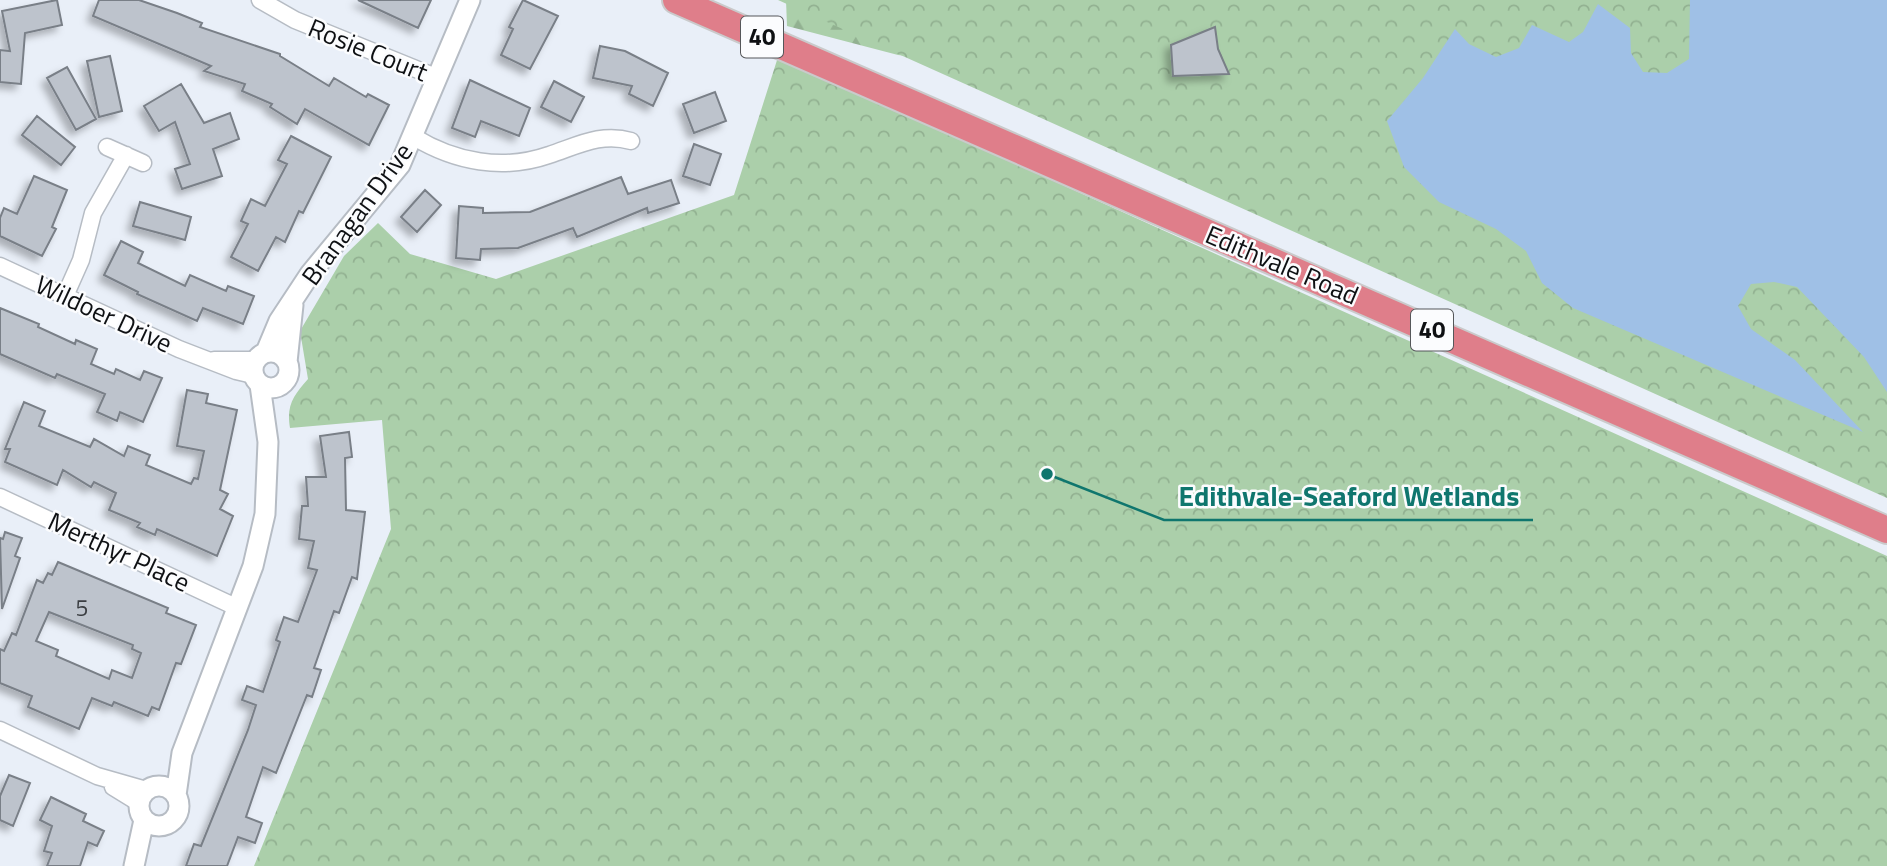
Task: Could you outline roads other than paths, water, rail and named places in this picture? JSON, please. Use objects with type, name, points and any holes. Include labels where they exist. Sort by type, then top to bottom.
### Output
[{"type":"highway","name":"Edithvale Road","points":[[676,0],[1887,530]]},
{"type":"street","name":"Rosie Court","points":[[260,0],[295,20],[438,78]]},
{"type":"street","name":"Branagan Drive","points":[[135,866],[150,805],[182,753],[253,566],[265,514],[268,442],[262,372],[279,321],[332,244],[378,194],[400,165],[471,3]]},
{"type":"street","points":[[414,136],[450,155],[505,163],[545,156],[597,138],[618,137],[631,141]]},
{"type":"street","points":[[107,147],[143,163]]},
{"type":"street","points":[[65,296],[81,260],[93,213],[126,155]]},
{"type":"street","name":"Wildoer Drive","points":[[0,266],[208,360],[262,372]]},
{"type":"street","name":"Branagan Drive","points":[[287,362],[293,303]]},
{"type":"street","points":[[279,354],[287,362],[287,379],[262,372],[279,354]]},
{"type":"street","name":"Merthyr Place","points":[[0,497],[239,608]]},
{"type":"street","points":[[0,730],[97,776],[150,805],[165,786],[176,795]]},
{"type":"street","name":"Branagan Drive","points":[[150,805],[178,815],[176,795],[182,753]]},
{"type":"water","points":[[1690,0],[1887,0],[1887,392],[1864,357],[1797,287],[1774,282],[1751,284],[1738,306],[1751,329],[1795,360],[1863,432],[1573,308],[1542,283],[1526,251],[1496,229],[1439,202],[1404,167],[1387,121],[1423,78],[1455,29],[1469,44],[1496,57],[1519,48],[1532,25],[1569,42],[1583,32],[1598,4],[1630,28],[1631,53],[1643,72],[1667,73],[1689,59]]},
{"type":"place","name":"Edithvale-Seaford Wetlands","points":[[1047,474]]}]
